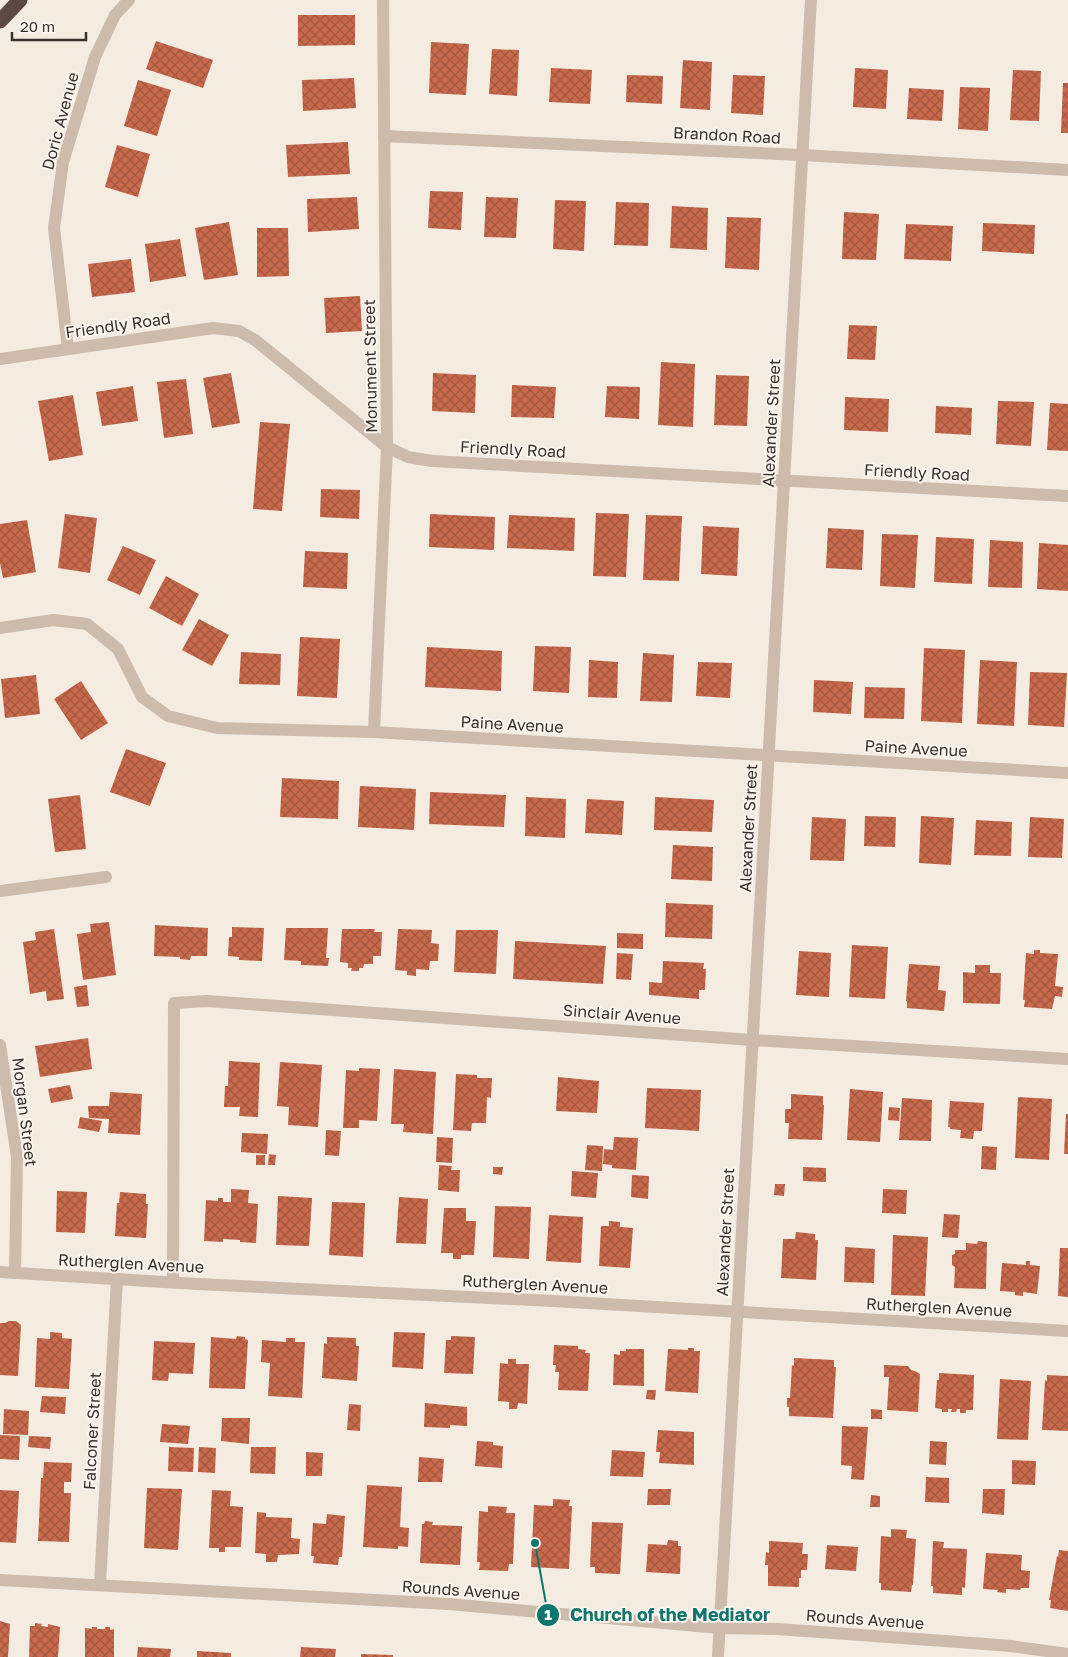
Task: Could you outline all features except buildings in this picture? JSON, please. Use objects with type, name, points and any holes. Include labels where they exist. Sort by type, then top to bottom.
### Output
[{"type":"highway","points":[[0,21],[20,0]]},
{"type":"street","name":"Doric Avenue","points":[[68,349],[54,228],[63,162],[95,57],[115,15],[129,0]]},
{"type":"street","name":"Monument Street","points":[[374,732],[388,446],[383,0]]},
{"type":"street","name":"Alexander Street","points":[[718,1657],[810,0]]},
{"type":"street","name":"Brandon Road","points":[[384,136],[802,155],[1068,170]]},
{"type":"street","name":"Friendly Road","points":[[0,359],[213,328],[239,332],[254,340],[388,446],[408,458],[432,461],[1068,496]]},
{"type":"street","name":"Paine Avenue","points":[[0,628],[53,620],[87,624],[118,649],[142,696],[168,716],[217,728],[374,732],[1068,773]]},
{"type":"street","points":[[0,890],[106,878]]},
{"type":"street","name":"Sinclair Avenue","points":[[173,1281],[174,1003],[207,1001],[752,1040],[1068,1059]]},
{"type":"street","name":"Morgan Street","points":[[0,1045],[17,1158],[15,1273]]},
{"type":"street","name":"Rutherglen Avenue","points":[[0,1272],[173,1281],[197,1284],[553,1301],[1068,1331]]},
{"type":"street","name":"Falconer Street","points":[[100,1584],[118,1279]]},
{"type":"street","name":"Rounds Avenue","points":[[0,1580],[449,1604],[720,1628],[777,1629],[1012,1646],[1068,1654]]},
{"type":"street","points":[[1012,1646],[1034,1657]]},
{"type":"place","name":"Church of the Mediator","points":[[535,1543]]}]
